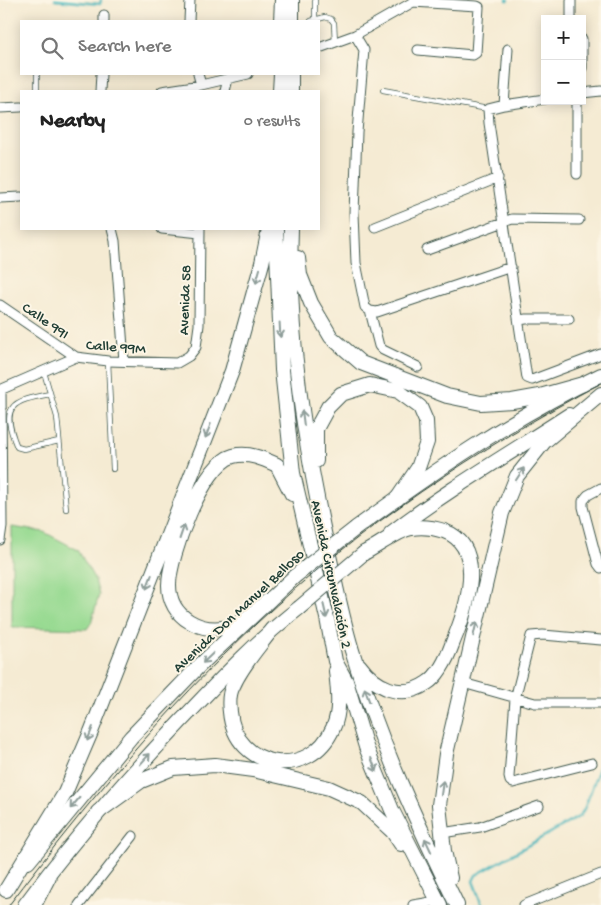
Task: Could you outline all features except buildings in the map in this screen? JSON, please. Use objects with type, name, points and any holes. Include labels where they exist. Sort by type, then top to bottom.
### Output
[{"type":"main road","points":[[282,0],[282,20]]},
{"type":"main road","points":[[292,0],[292,20]]},
{"type":"main road","points":[[280,90],[281,75]]},
{"type":"main road","points":[[291,75],[291,90]]},
{"type":"main road","points":[[3,894],[65,792],[91,732],[232,372],[262,263],[269,230]]},
{"type":"main road","name":"Avenida Circunvalación 2","points":[[276,230],[282,370],[293,473],[327,618],[335,661],[346,681],[366,747],[392,810],[437,899]]},
{"type":"main road","points":[[292,230],[300,274],[311,303],[331,338],[361,363],[447,396],[481,403],[512,401],[540,396],[583,384]]},
{"type":"main road","name":"Avenida Circunvalación 2","points":[[292,230],[290,256],[294,344],[306,442],[353,657],[386,746],[426,842],[457,905]]},
{"type":"main road","name":"Avenida Don Manuel Belloso","points":[[3,894],[131,737],[199,666],[295,576],[356,528],[466,450],[537,408],[601,376]]},
{"type":"main road","points":[[316,492],[316,429],[328,408],[341,394],[370,385],[398,391],[420,408],[426,422],[427,442],[418,468],[397,498]]},
{"type":"main road","points":[[25,905],[62,855],[98,812],[208,693],[272,629],[364,554],[426,507],[601,394]]},
{"type":"main road","points":[[457,905],[444,851],[440,805],[446,754],[502,514],[517,476],[544,442],[601,394]]},
{"type":"main road","points":[[269,600],[234,626],[216,629],[195,626],[182,616],[171,600],[168,584],[181,535],[195,500],[213,470],[233,456],[255,455],[277,465],[290,488],[311,551]]},
{"type":"main road","points":[[353,657],[367,675],[383,688],[406,692],[428,683],[445,663],[461,624],[470,586],[470,568],[466,551],[454,535],[431,526],[409,528],[364,554]]},
{"type":"main road","points":[[272,629],[232,686],[229,702],[230,718],[234,730],[248,750],[258,758],[280,763],[303,760],[322,746],[334,728],[339,698],[335,661]]},
{"type":"main road","points":[[98,812],[141,781],[173,768],[215,765],[253,770],[329,788],[362,803],[393,832],[437,899]]},
{"type":"street","points":[[189,20],[190,0]]},
{"type":"street","points":[[571,0],[571,15]]},
{"type":"street","points":[[320,48],[355,35],[413,2],[479,7],[476,53],[473,55],[418,50]]},
{"type":"street","points":[[355,35],[364,50],[357,132],[354,213],[356,263],[365,307],[370,311],[376,312],[511,267]]},
{"type":"street","points":[[504,105],[508,49]]},
{"type":"street","points":[[100,90],[101,75]]},
{"type":"street","points":[[198,75],[201,85]]},
{"type":"street","points":[[168,90],[244,75]]},
{"type":"street","points":[[225,90],[228,79]]},
{"type":"street","points":[[586,92],[600,90]]},
{"type":"street","points":[[541,100],[488,109],[527,378],[532,380],[601,354]]},
{"type":"street","points":[[577,105],[577,174]]},
{"type":"street","points":[[0,108],[20,107]]},
{"type":"street","points":[[375,227],[498,178]]},
{"type":"street","points":[[0,198],[20,197]]},
{"type":"street","points":[[427,250],[505,221],[579,220]]},
{"type":"street","points":[[112,230],[115,241],[124,361]]},
{"type":"street","points":[[181,230],[200,231]]},
{"type":"street","name":"Avenida 58","points":[[177,363],[189,356],[196,347],[199,325],[200,231]]},
{"type":"street","name":"Calle 99I","points":[[0,305],[76,357]]},
{"type":"street","points":[[370,311],[378,346],[418,367]]},
{"type":"street","points":[[519,320],[568,319]]},
{"type":"street","name":"Calle 99M","points":[[1,390],[76,357],[108,361],[177,363]]},
{"type":"street","points":[[0,540],[1,390]]},
{"type":"street","points":[[601,488],[588,495],[583,501],[583,507],[598,564],[601,568]]},
{"type":"street","points":[[592,763],[513,784],[510,781],[515,699],[531,636],[543,635],[601,640]]},
{"type":"street","points":[[463,683],[535,703],[601,703]]},
{"type":"street","points":[[442,834],[480,827],[539,806]]},
{"type":"street","points":[[79,905],[133,836]]},
{"type":"street","points":[[37,905],[62,855]]},
{"type":"street","points":[[524,905],[601,874]]},
{"type":"street","points":[[413,905],[437,899]]},
{"type":"lane","points":[[313,20],[315,0]]},
{"type":"lane","points":[[316,20],[325,17],[331,19],[334,23],[335,42]]},
{"type":"lane","points":[[36,90],[37,75]]},
{"type":"lane","points":[[383,90],[488,109]]},
{"type":"lane","points":[[108,361],[113,469]]},
{"type":"lane","points":[[44,372],[57,417],[66,509]]},
{"type":"lane","points":[[50,394],[26,398],[13,407],[9,415],[10,430],[17,447],[24,449],[60,441]]},
{"type":"green space","points":[[12,527],[44,532],[78,550],[95,580],[99,595],[91,623],[87,629],[12,627]]},
{"type":"waterway","points":[[55,0],[100,4],[101,0]]},
{"type":"waterway","points":[[482,905],[473,881],[476,875],[580,816],[601,763]]},
{"type":"tram line","points":[[9,905],[127,759],[223,656],[296,588],[336,554],[421,492],[510,435],[601,383]]}]
